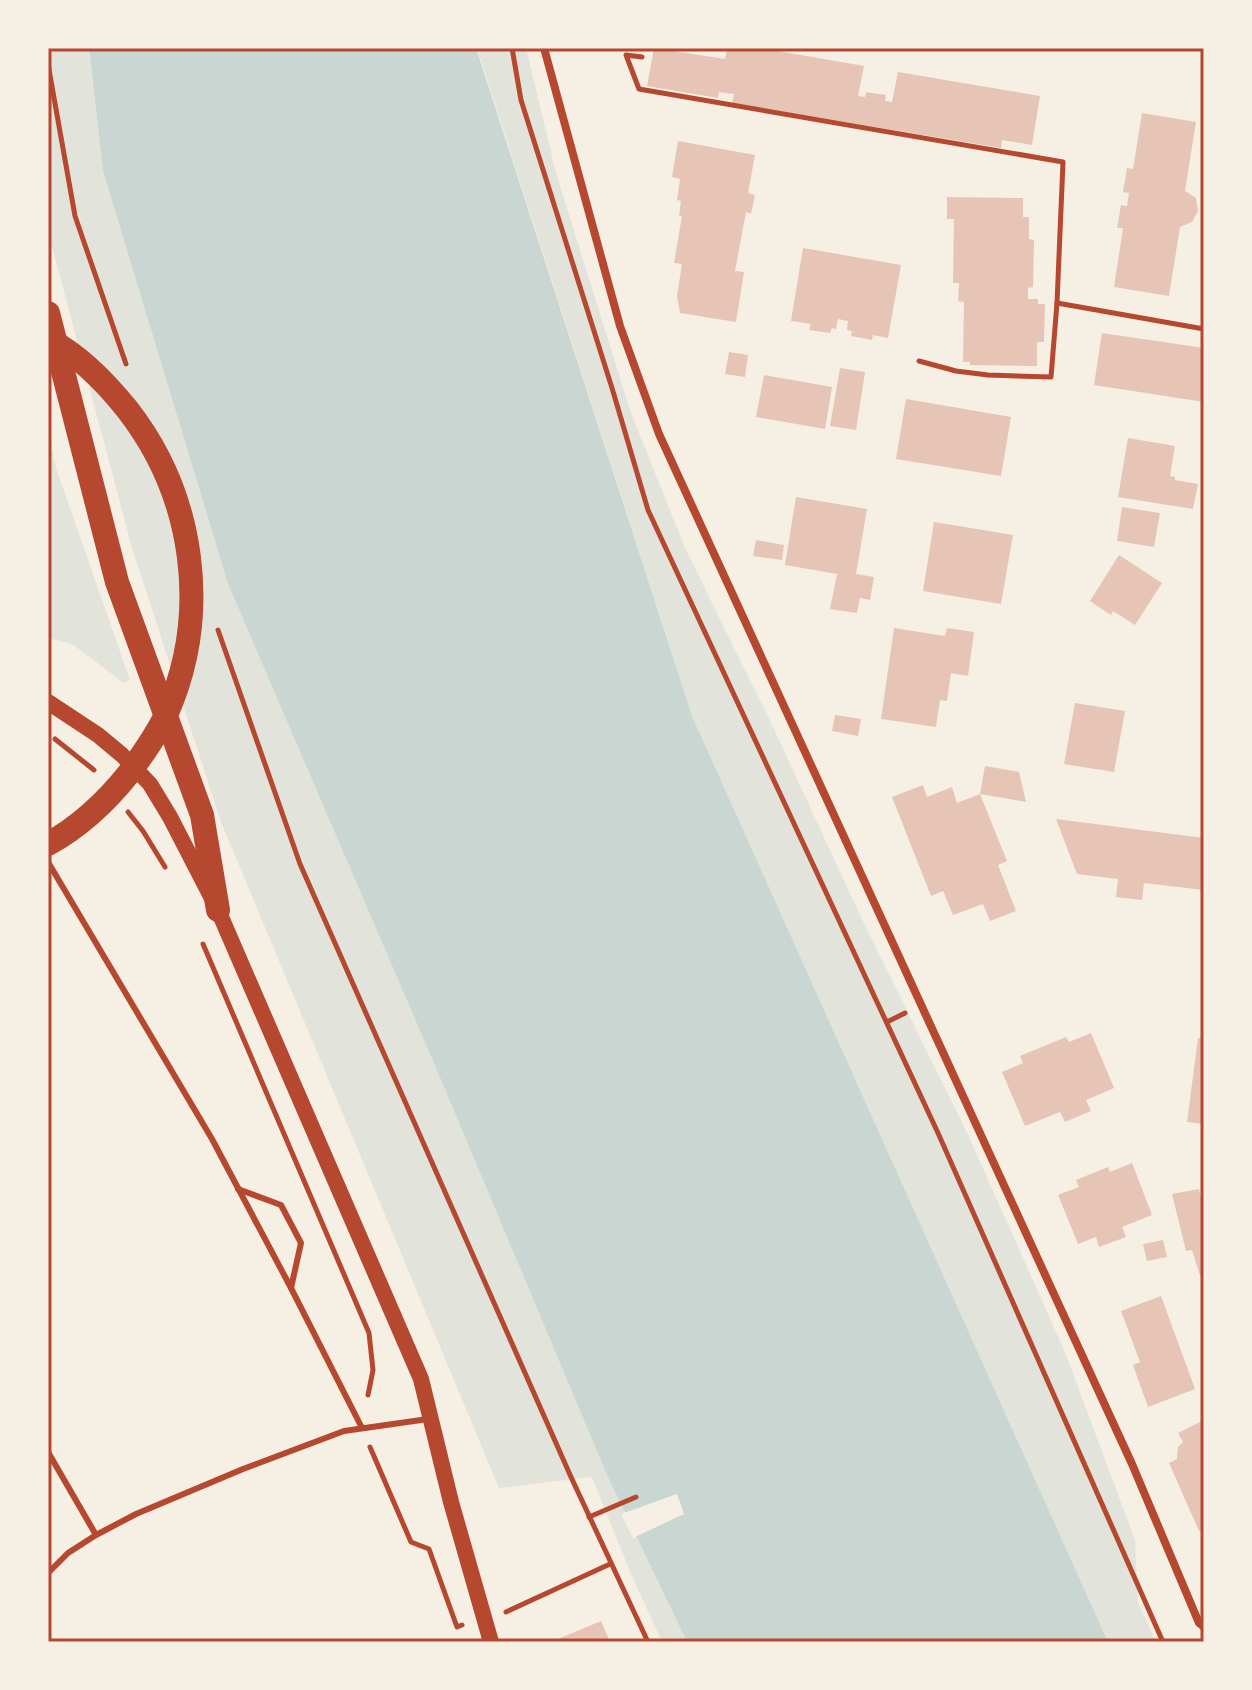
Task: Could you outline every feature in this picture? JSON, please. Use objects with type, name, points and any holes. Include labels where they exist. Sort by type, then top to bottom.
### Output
[{"type":"highway","points":[[48,313],[117,582],[202,815],[218,910]]},
{"type":"highway","points":[[48,339],[86,366],[112,390],[158,455],[173,489],[191,567],[187,642],[179,679],[165,716],[147,749],[118,787],[93,813],[48,844]]},
{"type":"main road","points":[[48,702],[98,735],[150,784],[218,910],[421,1379],[451,1502],[491,1642]]},
{"type":"street","points":[[544,48],[620,326],[659,434],[1132,1464],[1199,1623],[1204,1627]]},
{"type":"lane","points":[[48,862],[212,1139],[362,1428]]},
{"type":"lane","points":[[238,1189],[281,1205],[301,1243],[291,1288]]},
{"type":"lane","points":[[48,1573],[68,1553],[96,1535],[136,1514],[243,1469],[344,1431],[431,1419]]},
{"type":"lane","points":[[48,1452],[96,1535]]},
{"type":"path","points":[[512,48],[521,100],[648,510],[938,1133],[1163,1642]]},
{"type":"path","points":[[642,57],[626,55],[639,89],[1063,162],[1051,377],[988,375],[956,371],[919,361]]},
{"type":"path","points":[[1057,303],[1204,329]]},
{"type":"path","points":[[248,715],[300,864],[610,1564],[648,1642]]},
{"type":"path","points":[[48,734],[93,769],[103,781]]},
{"type":"path","points":[[123,806],[166,868]]},
{"type":"path","points":[[199,936],[369,1333],[373,1370],[362,1428],[411,1542],[429,1549],[457,1627]]},
{"type":"path","points":[[589,1517],[636,1497]]},
{"type":"path","points":[[509,1610],[610,1564]]},
{"type":"shaded area","points":[[48,48],[89,48],[103,171],[228,584],[607,1475],[687,1642],[662,1642],[592,1477],[499,1488],[221,822],[132,548],[50,239]]},
{"type":"shaded area","points":[[89,48],[476,48],[692,716],[1108,1642],[687,1642],[607,1475],[228,584],[103,171]]},
{"type":"shaded area","points":[[477,48],[526,48],[556,173],[631,413],[685,548],[969,1137],[1065,1352],[1135,1540],[1138,1602],[1156,1642],[1108,1642],[692,716]]},
{"type":"shaded area","points":[[48,432],[56,468],[130,680],[124,683],[72,644],[48,638]]},
{"type":"pier","points":[[677,1494],[684,1514],[633,1538],[621,1514]]},
{"type":"building","points":[[654,48],[725,59],[727,48],[761,48],[864,66],[858,96],[865,97],[866,92],[886,95],[885,101],[892,102],[898,72],[1040,96],[1032,145],[1002,140],[1001,148],[732,103],[734,94],[719,92],[718,98],[647,86]]},
{"type":"building","points":[[1142,113],[1196,122],[1185,191],[1196,198],[1198,211],[1192,222],[1180,227],[1169,296],[1114,287],[1123,228],[1117,228],[1121,205],[1127,206],[1129,193],[1123,192],[1127,168],[1133,169]]},
{"type":"building","points":[[678,141],[755,155],[748,193],[755,195],[751,214],[746,212],[735,271],[744,272],[736,322],[680,313],[677,296],[682,264],[674,263],[682,216],[679,216],[681,201],[677,200],[680,179],[672,177]]},
{"type":"building","points":[[947,197],[1023,198],[1023,217],[1029,217],[1029,239],[1034,240],[1033,287],[1028,288],[1028,299],[1038,299],[1038,304],[1045,304],[1044,342],[1037,342],[1037,366],[970,365],[970,362],[963,362],[964,302],[958,301],[959,283],[953,283],[954,219],[947,219]]},
{"type":"building","points":[[803,248],[901,265],[888,338],[873,335],[872,340],[851,336],[852,331],[847,330],[848,321],[838,319],[836,329],[832,328],[830,333],[809,330],[811,324],[791,321]]},
{"type":"building","points":[[1102,333],[1204,348],[1204,402],[1094,385]]},
{"type":"building","points":[[729,352],[748,355],[745,377],[725,374]]},
{"type":"building","points":[[840,368],[865,372],[856,430],[830,426]]},
{"type":"building","points":[[764,375],[832,387],[825,429],[756,417]]},
{"type":"building","points":[[906,399],[1011,417],[1001,476],[896,459]]},
{"type":"building","points":[[1128,438],[1175,446],[1170,476],[1175,480],[1198,484],[1193,509],[1118,497]]},
{"type":"building","points":[[796,497],[867,509],[856,574],[874,577],[870,600],[860,598],[857,613],[830,609],[837,574],[785,565]]},
{"type":"building","points":[[1122,507],[1160,513],[1154,547],[1117,541]]},
{"type":"building","points":[[934,522],[1013,535],[1001,604],[923,591]]},
{"type":"building","points":[[756,540],[784,545],[782,560],[753,556]]},
{"type":"building","points":[[1119,555],[1162,583],[1135,625],[1113,611],[1111,615],[1090,601]]},
{"type":"building","points":[[894,628],[945,636],[947,628],[974,632],[968,676],[951,673],[947,701],[940,700],[936,727],[881,719]]},
{"type":"building","points":[[1075,703],[1125,711],[1114,772],[1064,764]]},
{"type":"building","points":[[835,715],[861,719],[858,736],[832,731]]},
{"type":"building","points":[[985,766],[1019,772],[1026,802],[980,794]]},
{"type":"building","points":[[923,785],[927,797],[952,787],[957,803],[980,794],[1007,861],[998,865],[1016,911],[990,921],[983,904],[953,915],[943,891],[931,896],[892,797]]},
{"type":"building","points":[[1056,819],[1204,838],[1204,890],[1144,883],[1142,900],[1116,897],[1118,879],[1077,874]]},
{"type":"building","points":[[1091,1033],[1114,1088],[1086,1100],[1091,1111],[1065,1122],[1060,1112],[1025,1126],[1002,1072],[1023,1063],[1020,1056],[1066,1037],[1069,1042]]},
{"type":"building","points":[[1198,1038],[1204,1039],[1204,1124],[1187,1122]]},
{"type":"building","points":[[1132,1163],[1152,1215],[1122,1227],[1126,1237],[1099,1247],[1096,1237],[1078,1244],[1058,1195],[1079,1187],[1076,1180],[1108,1167],[1110,1172]]},
{"type":"building","points":[[1199,1189],[1204,1210],[1204,1279],[1201,1279],[1192,1250],[1186,1251],[1172,1194]]},
{"type":"building","points":[[1163,1240],[1167,1257],[1147,1261],[1143,1244]]},
{"type":"building","points":[[1161,1296],[1195,1389],[1148,1407],[1133,1365],[1140,1362],[1121,1311]]},
{"type":"building","points":[[1204,1420],[1204,1529],[1199,1531],[1169,1463],[1177,1459],[1178,1447],[1183,1442],[1178,1433]]},
{"type":"building","points":[[601,1621],[610,1642],[551,1642]]}]
